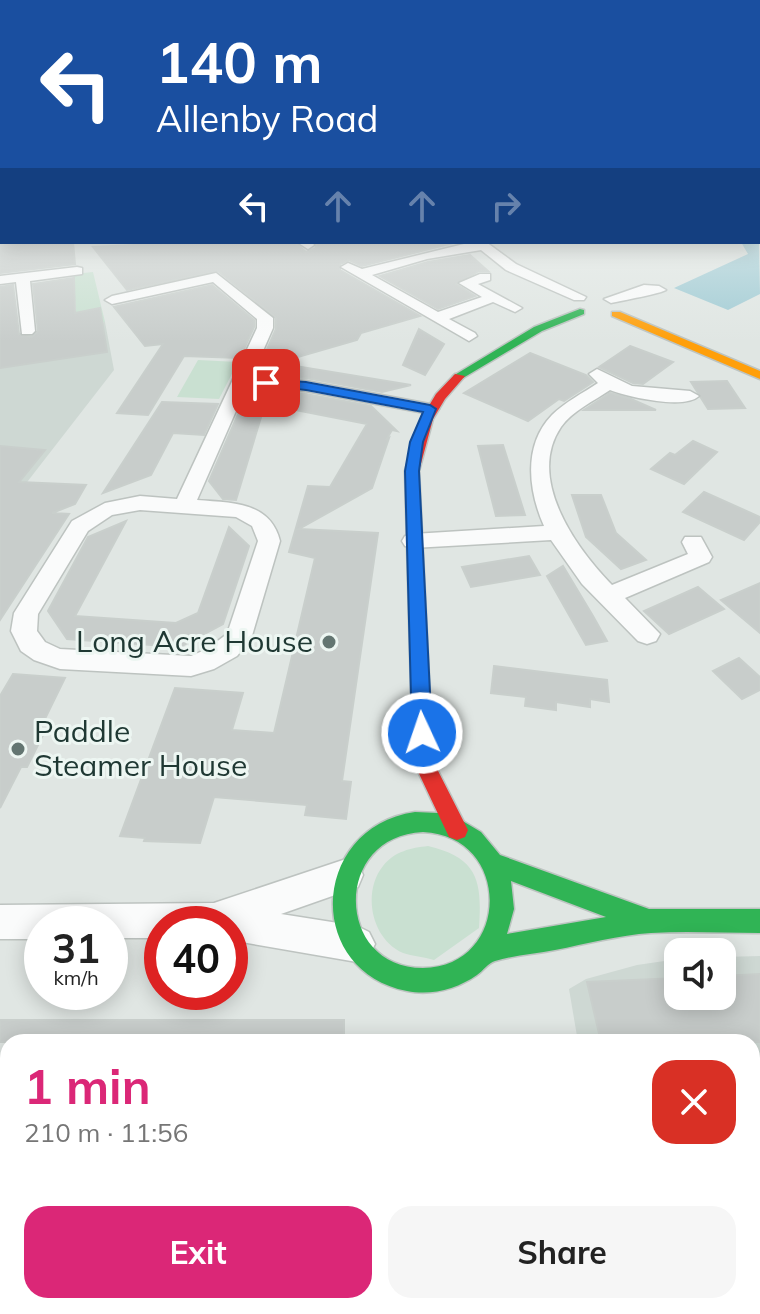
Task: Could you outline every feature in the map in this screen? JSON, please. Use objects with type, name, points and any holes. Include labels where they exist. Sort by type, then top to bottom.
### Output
[{"type":"street","points":[[411,244],[425,255]]},
{"type":"street","points":[[469,336],[354,270],[480,244],[595,316],[644,289],[659,290]]},
{"type":"street","points":[[0,280],[77,271]]},
{"type":"street","points":[[112,300],[223,275],[265,318],[265,328],[184,506]]},
{"type":"street","points":[[23,277],[18,305],[27,307],[27,331]]},
{"type":"street","points":[[485,277],[466,283],[515,308]]},
{"type":"street","points":[[437,318],[494,297]]},
{"type":"street","points":[[457,830],[423,761],[413,541],[412,471],[416,442],[430,409],[449,384],[484,359],[580,305]]},
{"type":"street","points":[[614,306],[760,375]]},
{"type":"street","points":[[647,634],[587,574],[556,532],[542,493],[540,468],[545,440],[560,416],[601,378],[659,396],[690,396]]},
{"type":"street","points":[[240,382],[306,386],[430,409]]},
{"type":"street","points":[[120,505],[184,506],[239,510],[254,515],[267,529],[269,541],[244,627],[228,650],[211,660],[191,666],[170,667],[60,659],[43,655],[30,647],[22,625],[26,613],[80,526],[92,516],[120,505]]},
{"type":"street","points":[[413,541],[556,532]]},
{"type":"street","points":[[608,596],[701,557],[693,542]]},
{"type":"street","points":[[391,826],[423,761]]},
{"type":"street","points":[[431,822],[457,830],[474,842],[490,862],[501,889],[502,914],[488,950],[464,971],[424,982],[401,977],[366,956],[357,944],[343,907],[346,875],[358,852],[376,834],[391,826],[431,822]]},
{"type":"street","points":[[490,862],[649,921]]},
{"type":"street","points":[[248,909],[346,875]]},
{"type":"street","points":[[0,922],[144,921]]},
{"type":"street","points":[[488,950],[649,921],[760,921]]},
{"type":"street","points":[[248,926],[357,944]]},
{"type":"shaded area","points":[[105,322],[114,370],[0,517],[0,336]]},
{"type":"shaded area","points":[[760,956],[760,1034],[577,1034],[569,989],[586,979],[664,961],[664,1010],[736,1010],[736,957]]},
{"type":"green space","points":[[93,272],[105,322],[77,325],[73,274]]},
{"type":"green space","points":[[198,360],[238,362],[219,399],[177,397]]},
{"type":"green space","points":[[428,846],[458,857],[467,865],[474,874],[479,897],[479,928],[434,960],[403,953],[392,946],[377,926],[372,901],[377,877],[388,861],[404,851]]},
{"type":"water","points":[[742,244],[759,244],[760,294],[728,310],[674,288],[748,254]]},
{"type":"building","points":[[73,244],[75,264],[0,273],[0,246]]},
{"type":"building","points":[[296,244],[306,252],[316,248],[316,244],[449,244],[362,266],[349,260],[340,264],[340,270],[420,316],[361,333],[357,340],[277,363],[411,385],[382,392],[306,378],[279,377],[261,363],[276,329],[276,318],[218,271],[127,290],[93,247]]},
{"type":"building","points":[[470,255],[488,271],[479,271],[456,284],[475,296],[438,309],[380,276],[428,262]]},
{"type":"building","points":[[74,278],[75,313],[100,308],[107,352],[0,368],[0,287],[13,285],[19,334],[32,337],[38,331],[33,284]]},
{"type":"building","points":[[212,285],[254,320],[254,327],[240,358],[184,356],[148,415],[117,413],[163,344],[145,346],[114,307]]},
{"type":"building","points":[[419,329],[444,344],[425,375],[403,365]]},
{"type":"building","points":[[630,346],[673,362],[643,384],[633,383],[599,367]]},
{"type":"building","points":[[530,353],[586,375],[593,382],[564,401],[559,399],[528,421],[464,393]]},
{"type":"building","points":[[727,381],[745,408],[708,409],[691,382]]},
{"type":"building","name":"Long Acre House","points":[[273,392],[306,394],[371,406],[397,431],[392,430],[386,440],[389,438],[372,488],[299,529],[378,533],[342,781],[351,782],[346,819],[305,815],[307,805],[214,797],[200,843],[144,841],[145,838],[120,836],[175,688],[243,693],[232,730],[274,733],[315,558],[289,552],[308,486],[330,487],[367,424],[265,404],[236,500],[223,499],[209,481],[242,405]]},
{"type":"building","points":[[610,393],[631,399],[656,410],[584,410]]},
{"type":"building","points":[[162,402],[218,404],[204,435],[173,433],[151,475],[103,493]]},
{"type":"building","points":[[693,441],[717,452],[684,484],[651,469],[670,453],[675,455]]},
{"type":"building","points":[[503,445],[525,515],[496,516],[478,446]]},
{"type":"building","points":[[0,446],[45,450],[19,482],[86,485],[75,504],[52,513],[69,514],[0,620]]},
{"type":"building","points":[[704,492],[760,517],[760,522],[744,540],[683,512]]},
{"type":"building","points":[[572,495],[601,495],[616,533],[646,560],[621,569],[586,537]]},
{"type":"building","points":[[126,521],[75,616],[176,623],[198,613],[229,527],[249,546],[223,624],[180,647],[67,639],[48,611],[88,537]]},
{"type":"building","points":[[529,556],[540,575],[471,587],[462,567]]},
{"type":"building","points":[[563,566],[607,641],[586,645],[547,576]]},
{"type":"building","points":[[760,583],[760,633],[721,600]]},
{"type":"building","points":[[698,587],[724,609],[669,634],[644,611]]},
{"type":"building","points":[[739,658],[760,677],[760,690],[742,699],[713,671]]},
{"type":"building","points":[[494,666],[607,680],[609,702],[590,699],[590,707],[556,702],[556,710],[525,706],[526,697],[491,693]]},
{"type":"building","name":"Paddle Steamer House","points":[[13,674],[65,678],[39,731],[45,731],[27,767],[21,767],[0,808],[0,696]]},
{"type":"building","points":[[760,974],[760,1034],[599,1034],[587,982],[664,979],[664,1010],[736,1010],[736,975]]},
{"type":"building","points":[[0,1020],[344,1020],[344,1034],[0,1034]]},
{"type":"traffic: fast","points":[[459,376],[538,329],[580,312]]},
{"type":"traffic: fast","points":[[423,822],[453,828],[479,845],[496,871],[502,901],[496,931],[479,957],[453,974],[423,980],[393,974],[367,957],[350,931],[344,901],[350,871],[367,845],[393,828],[423,822]]},
{"type":"traffic: fast","points":[[490,862],[649,921]]},
{"type":"traffic: fast","points":[[488,950],[649,921],[760,921]]},
{"type":"traffic: slow","points":[[616,314],[760,375]]},
{"type":"traffic: jam","points":[[457,830],[423,761],[412,471],[427,419],[441,396],[459,376]]},
{"type":"place","name":"Long Acre House","points":[[329,642]]},
{"type":"place","name":"Paddle Steamer House","points":[[18,749]]},
{"type":"route","points":[[266,383],[306,386],[430,409],[416,442],[411,498],[422,733]]}]
